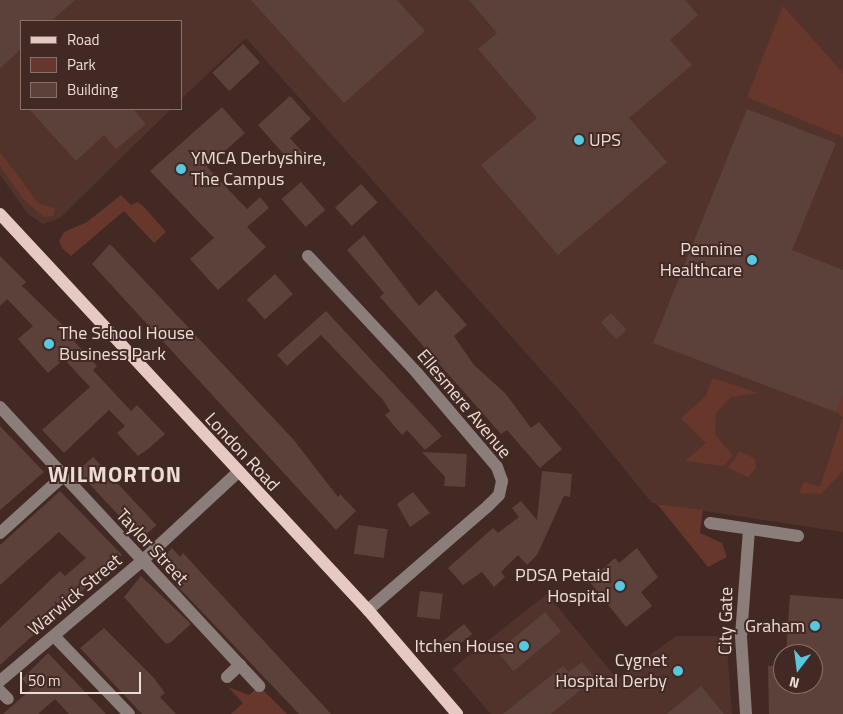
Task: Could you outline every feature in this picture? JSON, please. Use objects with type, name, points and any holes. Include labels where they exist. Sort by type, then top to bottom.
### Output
[{"type":"main road","name":"London Road","points":[[0,214],[238,473],[368,610],[457,714]]},
{"type":"street","name":"Ellesmere Avenue","points":[[308,256],[417,373],[497,467],[502,481],[499,495],[488,506],[368,610]]},
{"type":"street","name":"Taylor Street","points":[[0,407],[62,477],[259,686]]},
{"type":"street","name":"Warwick Street","points":[[0,681],[142,561],[238,473]]},
{"type":"street","points":[[0,533],[62,477]]},
{"type":"street","points":[[710,523],[798,536]]},
{"type":"street","name":"City Gate","points":[[746,714],[741,636],[749,529]]},
{"type":"street","points":[[54,636],[129,714]]},
{"type":"street","points":[[227,678],[240,665]]},
{"type":"shaded area","points":[[0,0],[843,0],[843,532],[652,503],[574,407],[246,38],[182,98],[182,20],[20,20],[20,110],[170,110],[60,218],[43,224],[28,214],[0,175]]},
{"type":"shaded area","points":[[547,594],[617,679],[676,636],[726,636],[732,714],[491,714],[452,669]]},
{"type":"green space","points":[[783,6],[843,73],[843,137],[747,97]]},
{"type":"green space","points":[[0,152],[39,204],[55,208],[53,216],[44,217],[24,200],[0,166]]},
{"type":"green space","points":[[121,195],[131,205],[138,202],[166,232],[154,243],[124,211],[71,256],[62,248],[59,241],[64,232],[87,222]]},
{"type":"green space","points":[[713,378],[758,393],[731,397],[716,413],[715,434],[732,455],[724,466],[685,461],[706,443],[681,418],[705,397]]},
{"type":"green space","points":[[843,394],[843,417],[836,412]]},
{"type":"green space","points":[[843,417],[842,472],[821,494],[799,493],[804,482],[820,487]]},
{"type":"green space","points":[[740,451],[755,459],[756,468],[748,477],[728,468]]},
{"type":"green space","points":[[657,504],[703,510],[700,533],[722,543],[727,557],[708,567]]},
{"type":"green space","points":[[259,686],[287,714],[231,714],[243,703],[228,687],[249,695]]},
{"type":"building","points":[[0,0],[75,0],[52,20],[20,20],[20,50],[0,68]]},
{"type":"building","points":[[251,0],[397,0],[425,31],[344,103]]},
{"type":"building","name":"UPS","points":[[469,0],[685,0],[698,15],[670,40],[692,65],[629,118],[667,162],[558,255],[481,165],[537,118],[478,49],[497,33]]},
{"type":"building","points":[[243,44],[260,62],[229,91],[212,73]]},
{"type":"building","points":[[290,96],[311,119],[290,138],[305,155],[294,166],[258,125]]},
{"type":"building","name":"YMCA Derbyshire, The Campus","points":[[222,107],[245,133],[207,167],[247,209],[260,197],[269,208],[247,227],[266,247],[218,290],[190,259],[214,238],[150,171]]},
{"type":"building","name":"Pennine Healthcare","points":[[747,109],[836,143],[792,250],[843,270],[843,394],[836,412],[653,343]]},
{"type":"building","points":[[30,110],[134,110],[146,124],[116,149],[104,135],[76,161]]},
{"type":"building","points":[[301,182],[325,210],[306,227],[281,199]]},
{"type":"building","points":[[361,184],[378,203],[352,226],[335,207]]},
{"type":"building","points":[[364,235],[419,306],[436,290],[467,325],[454,336],[474,365],[506,394],[531,428],[539,422],[562,449],[540,468],[507,430],[501,434],[380,297],[384,293],[347,250]]},
{"type":"building","points":[[110,244],[293,439],[338,497],[340,494],[356,511],[336,530],[92,264]]},
{"type":"building","points":[[0,256],[26,282],[22,286],[77,339],[74,341],[97,366],[93,370],[131,411],[137,405],[165,434],[148,449],[138,456],[117,433],[125,426],[109,410],[64,453],[42,430],[90,387],[64,359],[48,373],[18,339],[33,326],[7,299],[0,306]]},
{"type":"building","points":[[275,274],[293,294],[265,319],[247,299]]},
{"type":"building","points":[[326,311],[442,436],[425,450],[407,430],[402,435],[385,415],[390,411],[383,400],[321,335],[287,366],[277,355]]},
{"type":"building","points":[[611,313],[627,330],[616,339],[601,323]]},
{"type":"building","points":[[0,426],[44,472],[0,510]]},
{"type":"building","points":[[422,452],[467,454],[465,487],[444,486],[445,477]]},
{"type":"building","points":[[93,457],[156,525],[141,539],[78,471]]},
{"type":"building","points":[[542,471],[572,474],[570,497],[564,496],[537,555],[527,565],[518,555],[501,572],[505,577],[494,587],[482,572],[463,585],[448,568],[493,528],[498,533],[519,517],[512,508],[521,501],[537,520]]},
{"type":"building","points":[[60,491],[122,555],[0,665],[0,628],[60,571],[65,576],[86,558],[59,532],[0,585],[0,545]]},
{"type":"building","points":[[413,492],[430,513],[410,527],[397,504]]},
{"type":"building","points":[[358,525],[388,529],[384,558],[354,554]]},
{"type":"building","points":[[172,548],[180,557],[183,553],[331,714],[299,714],[177,586],[182,582],[161,559]]},
{"type":"building","name":"PDSA Petaid Hospital","points":[[637,548],[658,577],[641,592],[652,606],[626,627],[589,581],[615,558],[619,563]]},
{"type":"building","points":[[141,576],[191,624],[171,642],[166,644],[124,597]]},
{"type":"building","points":[[420,591],[443,594],[440,620],[417,617]]},
{"type":"building","points":[[790,595],[843,599],[843,714],[769,714],[768,666],[773,666],[773,694],[823,694],[823,644],[787,644]]},
{"type":"building","name":"Itchen House","points":[[545,612],[561,631],[514,671],[498,652]]},
{"type":"building","points":[[464,624],[472,634],[450,652],[442,642]]},
{"type":"building","points":[[104,628],[154,678],[165,693],[160,697],[176,714],[142,714],[80,648]]},
{"type":"building","points":[[48,653],[106,714],[69,714],[55,699],[38,714],[3,714],[31,689],[22,679]]},
{"type":"building","points":[[582,662],[595,678],[551,714],[503,714],[563,666],[569,672]]},
{"type":"building","points":[[701,686],[724,714],[667,714]]},
{"type":"place","name":"UPS","points":[[579,140]]},
{"type":"place","name":"YMCA Derbyshire, The Campus","points":[[181,169]]},
{"type":"place","name":"Pennine Healthcare","points":[[752,260]]},
{"type":"place","name":"The School House Business Park","points":[[49,344]]},
{"type":"place","name":"PDSA Petaid Hospital","points":[[620,586]]},
{"type":"place","name":"Graham","points":[[815,626]]},
{"type":"place","name":"Itchen House","points":[[524,646]]},
{"type":"place","name":"Cygnet Hospital Derby","points":[[678,671]]},
{"type":"district","name":"WILMORTON","points":[[115,475]]}]
